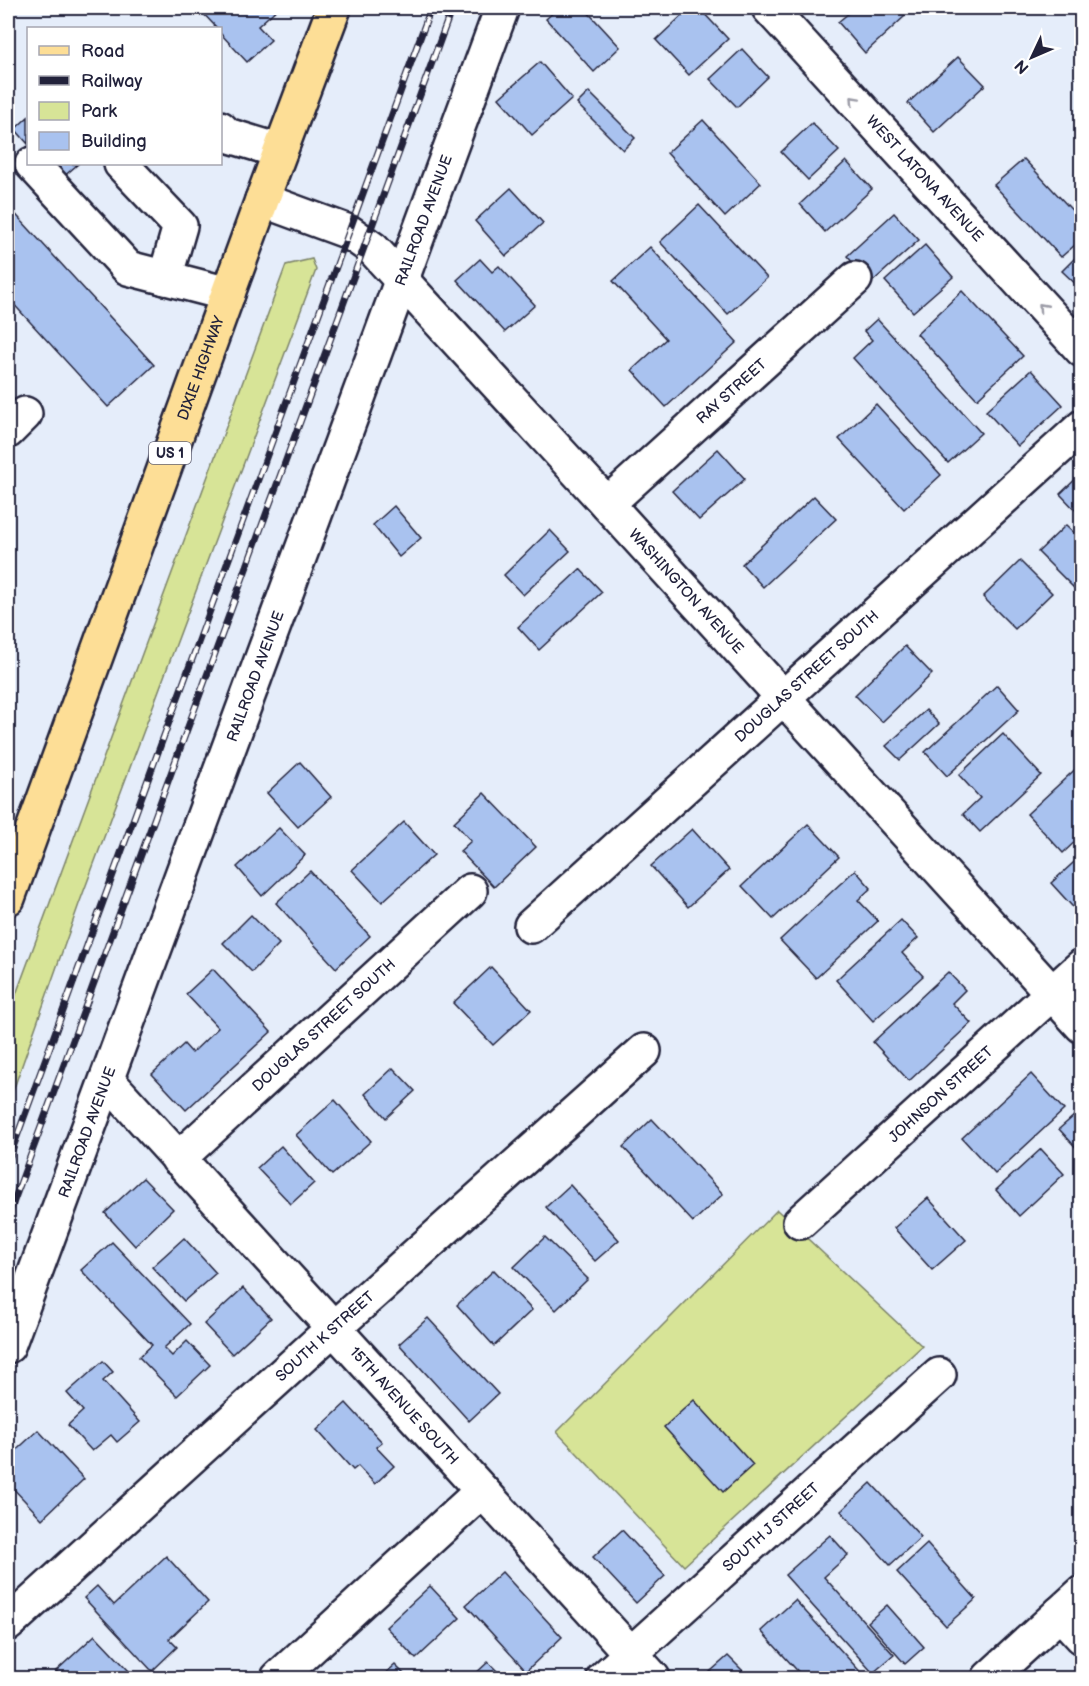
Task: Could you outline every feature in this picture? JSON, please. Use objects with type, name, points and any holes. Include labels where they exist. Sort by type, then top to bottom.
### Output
[{"type":"main road","name":"DIXIE HIGHWAY","points":[[8,898],[333,8]]},
{"type":"street","name":"RAILROAD AVENUE","points":[[8,1346],[502,8]]},
{"type":"street","name":"WEST LATONA AVENUE","points":[[769,8],[1082,350]]},
{"type":"street","points":[[222,130],[227,135],[280,151]]},
{"type":"street","points":[[33,165],[128,268],[228,294]]},
{"type":"street","points":[[122,165],[180,226],[165,278]]},
{"type":"street","name":"WASHINGTON AVENUE","points":[[262,200],[349,232],[373,249],[1082,1026]]},
{"type":"street","name":"RAY STREET","points":[[607,504],[855,279]]},
{"type":"street","name":"DOUGLAS STREET SOUTH","points":[[531,926],[1082,427]]},
{"type":"street","name":"DOUGLAS STREET SOUTH","points":[[178,1159],[470,891]]},
{"type":"street","name":"JOHNSON STREET","points":[[800,1222],[1082,966]]},
{"type":"street","name":"SOUTH K STREET","points":[[8,1624],[333,1328],[644,1052]]},
{"type":"street","name":"15TH AVENUE SOUTH","points":[[107,1080],[653,1678]]},
{"type":"street","name":"SOUTH J STREET","points":[[604,1678],[939,1375]]},
{"type":"street","points":[[278,1678],[482,1491]]},
{"type":"street","points":[[989,1678],[1074,1614]]},
{"type":"green space","points":[[312,259],[316,270],[79,904],[8,1105],[8,1016],[286,265]]},
{"type":"green space","points":[[777,1210],[922,1346],[684,1566],[557,1432]]},
{"type":"building","points":[[198,8],[278,8],[258,26],[271,40],[247,62],[222,35],[222,27],[216,27]]},
{"type":"building","points":[[558,8],[584,8],[620,47],[594,72],[546,19]]},
{"type":"building","points":[[690,8],[699,8],[728,39],[689,75],[656,40]]},
{"type":"building","points":[[855,8],[897,8],[905,16],[865,53],[838,22]]},
{"type":"building","points":[[742,49],[768,77],[737,107],[710,79]]},
{"type":"building","points":[[958,57],[985,85],[934,132],[908,103]]},
{"type":"building","points":[[540,62],[572,99],[532,135],[499,98]]},
{"type":"building","points":[[589,92],[635,138],[623,150],[577,104]]},
{"type":"building","points":[[27,118],[27,143],[15,129]]},
{"type":"building","points":[[703,120],[761,183],[725,217],[667,153]]},
{"type":"building","points":[[812,123],[839,151],[808,180],[781,152]]},
{"type":"building","points":[[1024,159],[1082,221],[1082,239],[1061,257],[994,185]]},
{"type":"building","points":[[846,161],[872,189],[825,232],[800,204]]},
{"type":"building","points":[[48,165],[77,165],[61,179]]},
{"type":"building","points":[[511,188],[543,223],[506,256],[475,221]]},
{"type":"building","points":[[699,205],[767,278],[728,314],[660,242]]},
{"type":"building","points":[[8,206],[154,365],[108,407],[8,298]]},
{"type":"building","points":[[894,213],[919,240],[871,283],[847,256]]},
{"type":"building","points":[[925,245],[953,277],[913,312],[885,281]]},
{"type":"building","points":[[650,247],[737,342],[666,407],[632,370],[666,339],[613,281]]},
{"type":"building","points":[[1082,251],[1082,290],[1062,271]]},
{"type":"building","points":[[480,259],[492,272],[499,266],[535,305],[505,332],[457,280]]},
{"type":"building","points":[[962,291],[1023,356],[977,399],[917,334]]},
{"type":"building","points":[[877,319],[981,433],[948,463],[853,358],[872,340],[864,331]]},
{"type":"building","points":[[1031,370],[1063,405],[1018,446],[986,411]]},
{"type":"building","points":[[876,404],[941,475],[904,509],[839,439]]},
{"type":"building","points":[[718,449],[745,479],[699,520],[672,491]]},
{"type":"building","points":[[1082,473],[1082,517],[1060,494]]},
{"type":"building","points":[[814,496],[836,519],[763,587],[742,564]]},
{"type":"building","points":[[394,506],[421,538],[399,557],[373,525]]},
{"type":"building","points":[[1066,525],[1082,540],[1082,591],[1079,593],[1038,552]]},
{"type":"building","points":[[550,530],[570,551],[523,595],[504,575]]},
{"type":"building","points":[[1020,561],[1052,593],[1015,629],[983,597]]},
{"type":"building","points":[[580,569],[602,592],[539,650],[518,627]]},
{"type":"building","points":[[905,646],[932,674],[882,722],[855,695]]},
{"type":"building","points":[[997,685],[1019,710],[947,776],[925,752]]},
{"type":"building","points":[[926,710],[939,724],[900,760],[886,746]]},
{"type":"building","points":[[1003,734],[1041,775],[980,832],[963,814],[980,798],[959,775]]},
{"type":"building","points":[[300,762],[331,797],[298,827],[267,793]]},
{"type":"building","points":[[1082,763],[1082,835],[1063,853],[1027,814]]},
{"type":"building","points":[[484,793],[536,847],[494,887],[460,851],[471,841],[454,822]]},
{"type":"building","points":[[404,822],[434,855],[382,902],[352,870]]},
{"type":"building","points":[[808,824],[839,857],[773,919],[742,886]]},
{"type":"building","points":[[279,828],[305,855],[262,896],[237,867]]},
{"type":"building","points":[[692,829],[729,870],[688,907],[651,866]]},
{"type":"building","points":[[1082,855],[1082,917],[1051,883]]},
{"type":"building","points":[[855,870],[871,888],[858,900],[878,921],[816,978],[780,940]]},
{"type":"building","points":[[310,871],[370,936],[336,968],[276,903]]},
{"type":"building","points":[[251,915],[279,944],[252,972],[223,943]]},
{"type":"building","points":[[901,920],[918,938],[902,953],[923,976],[873,1021],[836,980]]},
{"type":"building","points":[[491,967],[531,1010],[493,1045],[453,1003]]},
{"type":"building","points":[[213,969],[271,1032],[186,1110],[152,1074],[184,1044],[192,1053],[218,1028],[186,994]]},
{"type":"building","points":[[948,972],[965,990],[952,1003],[971,1023],[909,1081],[873,1042]]},
{"type":"building","points":[[393,1068],[415,1091],[386,1118],[365,1094]]},
{"type":"building","points":[[1031,1074],[1064,1110],[995,1174],[962,1138]]},
{"type":"building","points":[[335,1100],[371,1141],[332,1175],[296,1135]]},
{"type":"building","points":[[1082,1109],[1082,1154],[1059,1129]]},
{"type":"building","points":[[652,1119],[723,1194],[693,1222],[623,1147]]},
{"type":"building","points":[[281,1146],[314,1183],[291,1204],[257,1168]]},
{"type":"building","points":[[1041,1149],[1064,1174],[1019,1216],[996,1190]]},
{"type":"building","points":[[143,1178],[173,1209],[135,1246],[105,1213]]},
{"type":"building","points":[[570,1185],[619,1240],[595,1261],[546,1207]]},
{"type":"building","points":[[928,1198],[966,1240],[932,1270],[894,1228]]},
{"type":"building","points":[[545,1237],[588,1279],[556,1310],[514,1267]]},
{"type":"building","points":[[184,1238],[216,1273],[184,1301],[152,1267]]},
{"type":"building","points":[[112,1242],[190,1324],[164,1348],[172,1356],[187,1341],[210,1365],[177,1396],[139,1357],[152,1345],[81,1270]]},
{"type":"building","points":[[494,1270],[532,1310],[494,1346],[457,1305]]},
{"type":"building","points":[[243,1288],[271,1318],[232,1354],[204,1324]]},
{"type":"building","points":[[428,1318],[498,1394],[469,1421],[399,1344]]},
{"type":"building","points":[[103,1361],[113,1372],[103,1381],[140,1422],[117,1442],[111,1435],[92,1451],[68,1425],[83,1411],[67,1393]]},
{"type":"building","points":[[694,1400],[753,1465],[723,1492],[664,1427]]},
{"type":"building","points":[[346,1403],[382,1442],[376,1447],[394,1466],[375,1484],[358,1466],[353,1470],[317,1430]]},
{"type":"building","points":[[38,1430],[84,1479],[42,1519],[8,1483],[8,1458]]},
{"type":"building","points":[[871,1483],[921,1537],[890,1565],[841,1511]]},
{"type":"building","points":[[622,1530],[665,1576],[636,1603],[593,1557]]},
{"type":"building","points":[[830,1535],[848,1555],[824,1577],[894,1655],[873,1673],[785,1575]]},
{"type":"building","points":[[927,1544],[976,1599],[946,1626],[897,1572]]},
{"type":"building","points":[[166,1556],[208,1602],[169,1639],[177,1647],[152,1671],[84,1598],[97,1586],[114,1605]]},
{"type":"building","points":[[502,1572],[562,1637],[526,1671],[466,1605]]},
{"type":"building","points":[[430,1586],[460,1618],[416,1659],[386,1627]]},
{"type":"building","points":[[795,1600],[866,1678],[804,1678],[761,1631]]},
{"type":"building","points":[[887,1605],[924,1647],[905,1664],[868,1622]]},
{"type":"building","points":[[95,1635],[129,1671],[122,1678],[64,1678],[56,1671]]},
{"type":"building","points":[[728,1656],[750,1678],[703,1678]]},
{"type":"building","points":[[488,1662],[504,1678],[471,1678]]},
{"type":"building","points":[[395,1665],[408,1678],[380,1678]]},
{"type":"railway","points":[[8,1161],[431,8]]},
{"type":"railway","points":[[8,1217],[452,8]]}]
